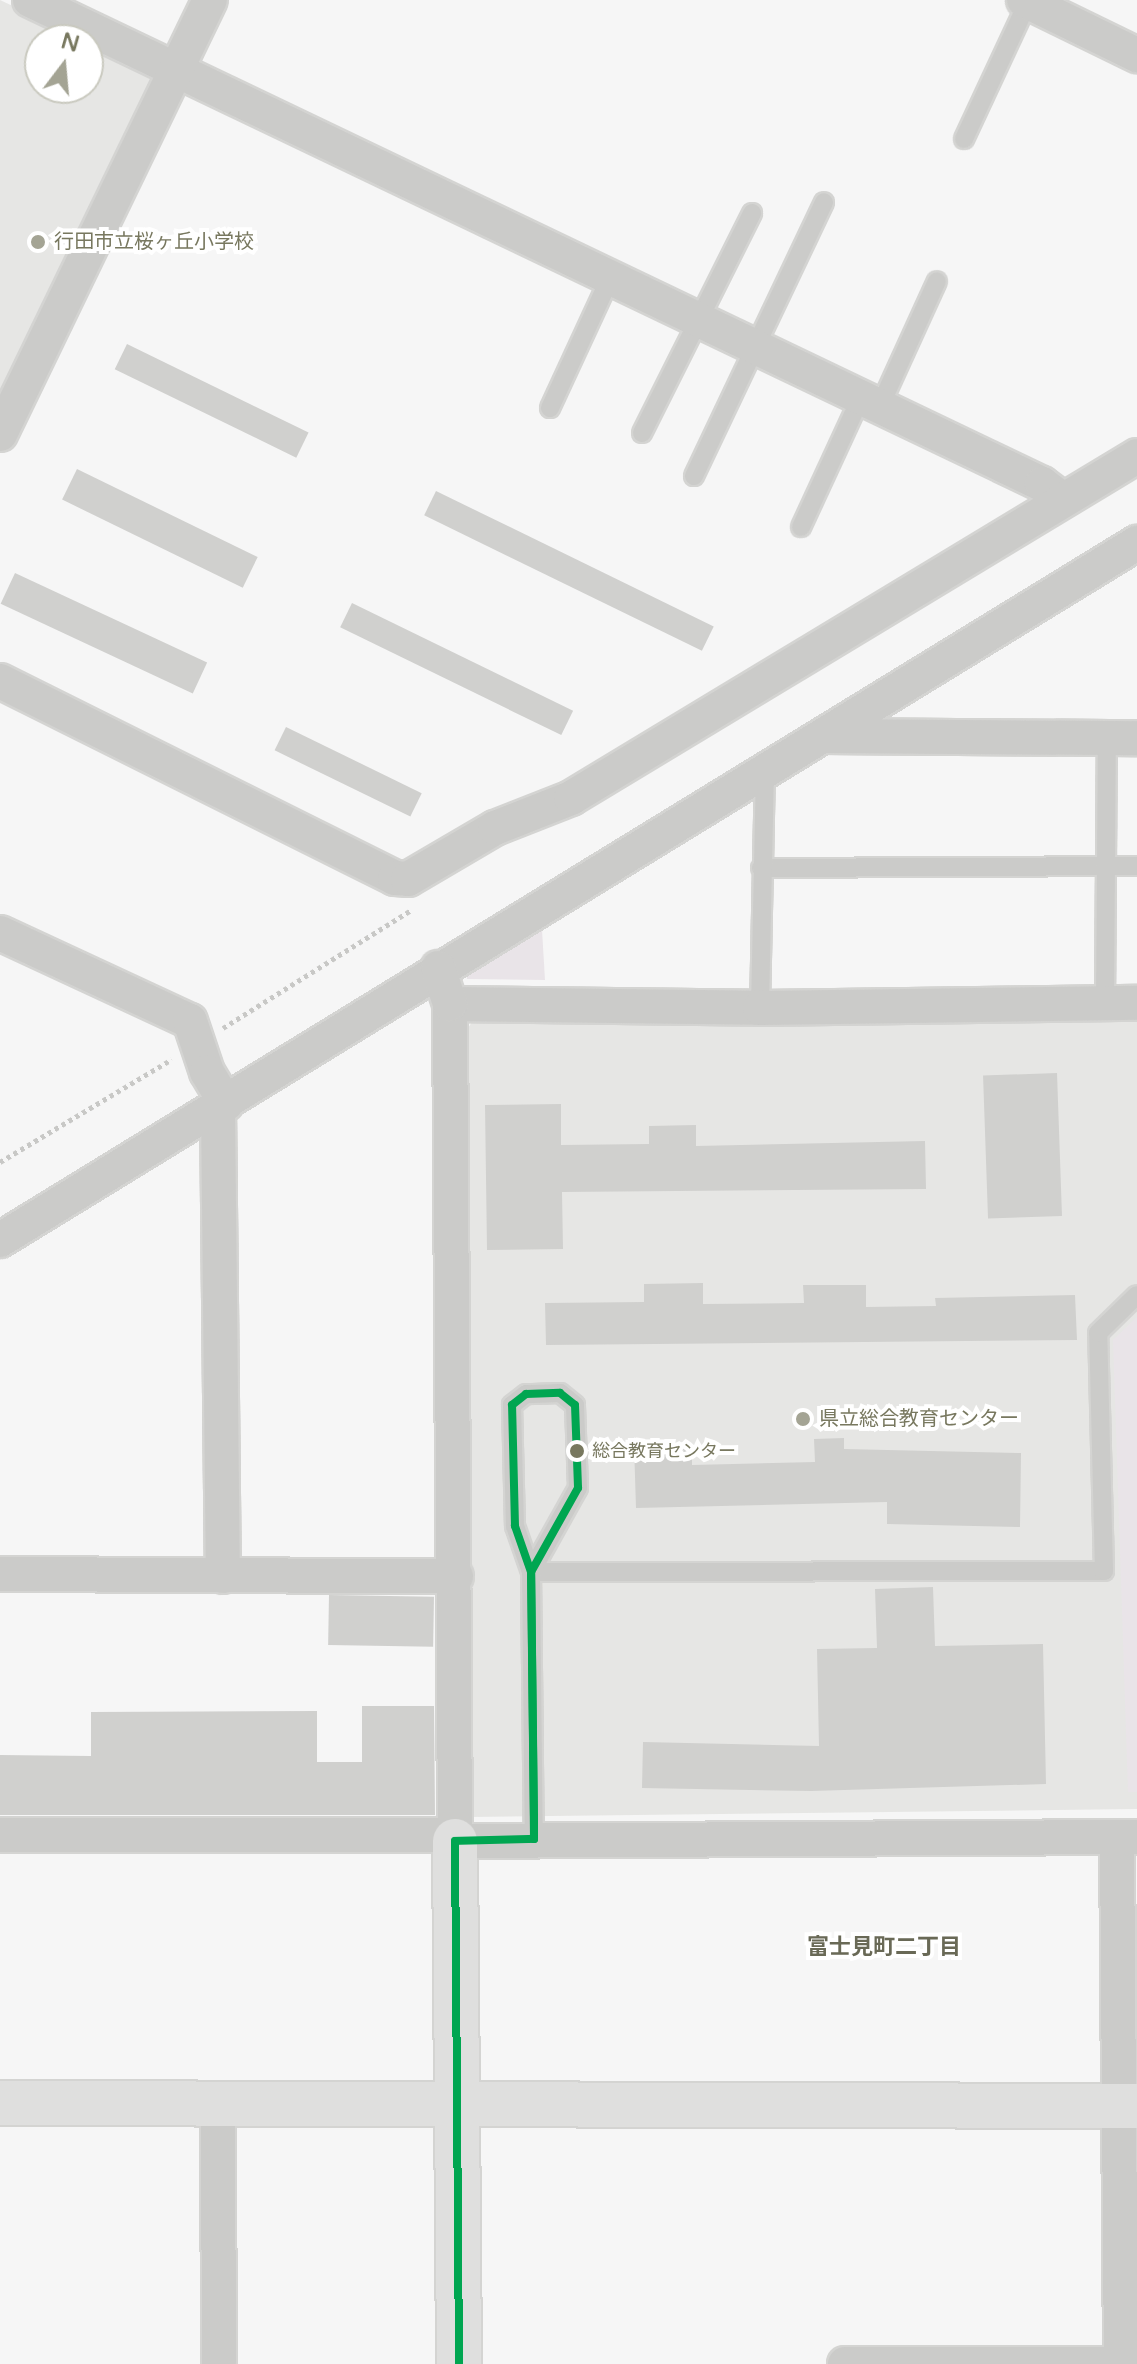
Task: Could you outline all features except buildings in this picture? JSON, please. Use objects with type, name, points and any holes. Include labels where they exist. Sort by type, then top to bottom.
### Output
[{"type":"street","points":[[30,0],[1042,484],[1063,500]]},
{"type":"street","points":[[0,434],[210,0]]},
{"type":"street","points":[[1026,1],[1137,55]]},
{"type":"street","points":[[0,681],[395,878],[408,879],[495,828],[571,798],[1137,456]]},
{"type":"street","points":[[0,1240],[222,1107],[438,968],[765,775],[1137,543]]},
{"type":"street","points":[[824,736],[1122,738]]},
{"type":"street","points":[[0,933],[190,1021],[222,1107],[223,1576]]},
{"type":"street","points":[[438,968],[450,1004],[459,2364]]},
{"type":"street","points":[[450,1004],[760,1008],[1121,1003]]},
{"type":"street","points":[[0,1574],[456,1576]]},
{"type":"street","points":[[0,1835],[453,1835],[455,1841]]},
{"type":"street","points":[[455,1841],[1127,1837],[1128,2106],[1121,2364]]},
{"type":"street","points":[[0,2103],[1128,2106]]},
{"type":"street","points":[[218,2104],[219,2364]]},
{"type":"street","points":[[845,2364],[1137,2364]]},
{"type":"lane","points":[[964,139],[1026,1]]},
{"type":"lane","points":[[694,476],[824,202]]},
{"type":"lane","points":[[642,433],[752,213]]},
{"type":"lane","points":[[550,408],[611,276]]},
{"type":"lane","points":[[801,527],[937,281]]},
{"type":"lane","points":[[1121,1003],[1106,866],[1122,738]]},
{"type":"lane","points":[[760,1008],[765,775]]},
{"type":"lane","points":[[761,868],[1137,866]]},
{"type":"lane","points":[[531,1572],[1104,1571],[1098,1333],[1137,1295]]},
{"type":"lane","points":[[531,1572],[578,1488],[575,1405],[560,1393],[526,1394],[512,1405],[515,1526],[531,1572],[534,1839]]},
{"type":"path","points":[[223,1028],[423,903]]},
{"type":"path","points":[[0,1162],[176,1056]]},
{"type":"shaded area","name":"行田市立桜ヶ丘小学校","points":[[0,0],[51,24],[24,24],[24,104],[104,104],[104,49],[160,75],[0,395]]},
{"type":"shaded area","points":[[541,913],[545,980],[467,979],[465,960]]},
{"type":"shaded area","name":"県立総合教育センター","points":[[1137,1018],[1137,1809],[470,1817],[467,1030],[473,1020]]},
{"type":"shaded area","points":[[1137,1317],[1137,1792],[1128,1792],[1113,1340]]},
{"type":"transit line","points":[[560,1393],[575,1405],[578,1488],[531,1572],[515,1526],[512,1405],[526,1394],[560,1393]]},
{"type":"transit line","points":[[531,1572],[534,1816],[534,1839],[531,1572]]},
{"type":"transit line","points":[[455,1841],[534,1839]]},
{"type":"transit line","points":[[455,1841],[459,2364]]},
{"type":"place","name":"行田市立桜ヶ丘小学校","points":[[38,242]]},
{"type":"place","name":"県立総合教育センター","points":[[803,1419]]},
{"type":"place","name":"総合教育センター","points":[[577,1451]]},
{"type":"district","name":"富士見町二丁目","points":[[884,1948]]}]
